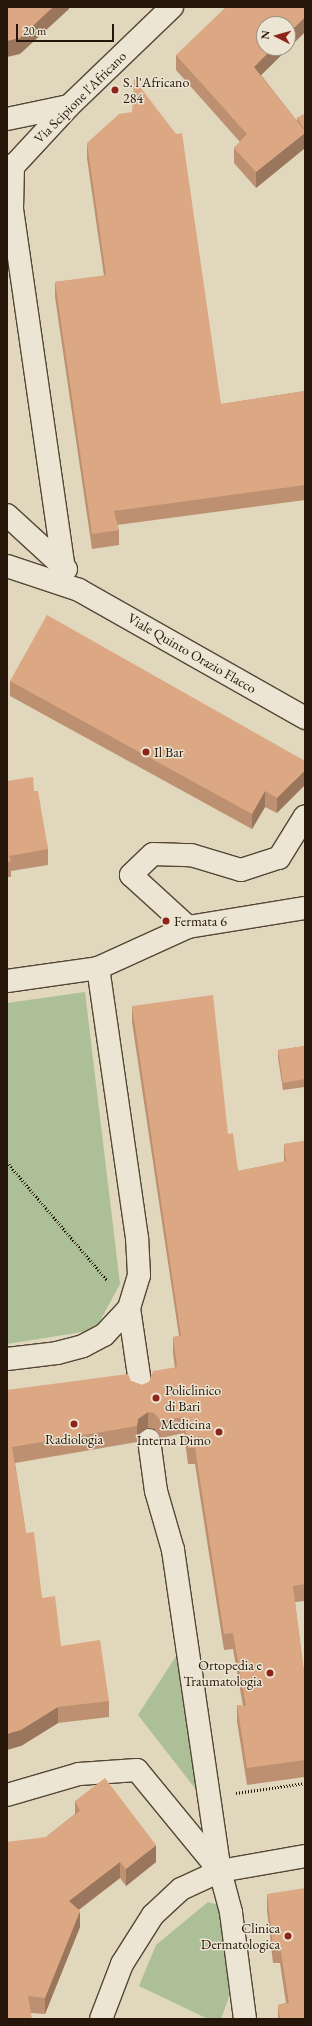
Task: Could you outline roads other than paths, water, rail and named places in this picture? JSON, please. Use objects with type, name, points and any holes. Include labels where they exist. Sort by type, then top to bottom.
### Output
[{"type":"street","name":"Via Scipione l'Africano","points":[[10,169],[69,106],[172,7]]},
{"type":"street","points":[[7,119],[69,106]]},
{"type":"street","points":[[10,169],[12,209],[62,564]]},
{"type":"street","points":[[7,515],[62,564],[79,590]]},
{"type":"street","name":"Viale Quinto Orazio Flacco","points":[[7,566],[79,590],[305,718]]},
{"type":"street","points":[[188,927],[131,874],[153,854],[191,855],[242,870],[279,858],[305,816]]},
{"type":"street","points":[[7,981],[98,968],[188,927],[305,908]]},
{"type":"street","points":[[98,968],[137,1238],[139,1275],[129,1308],[140,1389]]},
{"type":"street","points":[[7,1358],[56,1353],[83,1346],[104,1335],[129,1308]]},
{"type":"street","points":[[149,1440],[156,1491],[173,1550],[220,1871],[231,1912],[245,2019]]},
{"type":"street","points":[[7,1795],[79,1774],[137,1770],[220,1871]]},
{"type":"street","points":[[101,2019],[122,1964],[153,1915],[181,1889],[220,1871],[305,1856]]},
{"type":"place","name":"S. l'Africano 284","points":[[115,90]]},
{"type":"place","name":"Il Bar","points":[[146,752]]},
{"type":"place","name":"Fermata 6","points":[[166,921]]},
{"type":"place","name":"Policlinico di Bari","points":[[156,1398]]},
{"type":"place","name":"Radiologia","points":[[74,1424]]},
{"type":"place","name":"Medicina Interna Dimo","points":[[219,1432]]},
{"type":"place","name":"Ortopedia e Traumatologia","points":[[270,1673]]},
{"type":"place","name":"Clinica Dermatologica","points":[[288,1936]]}]
